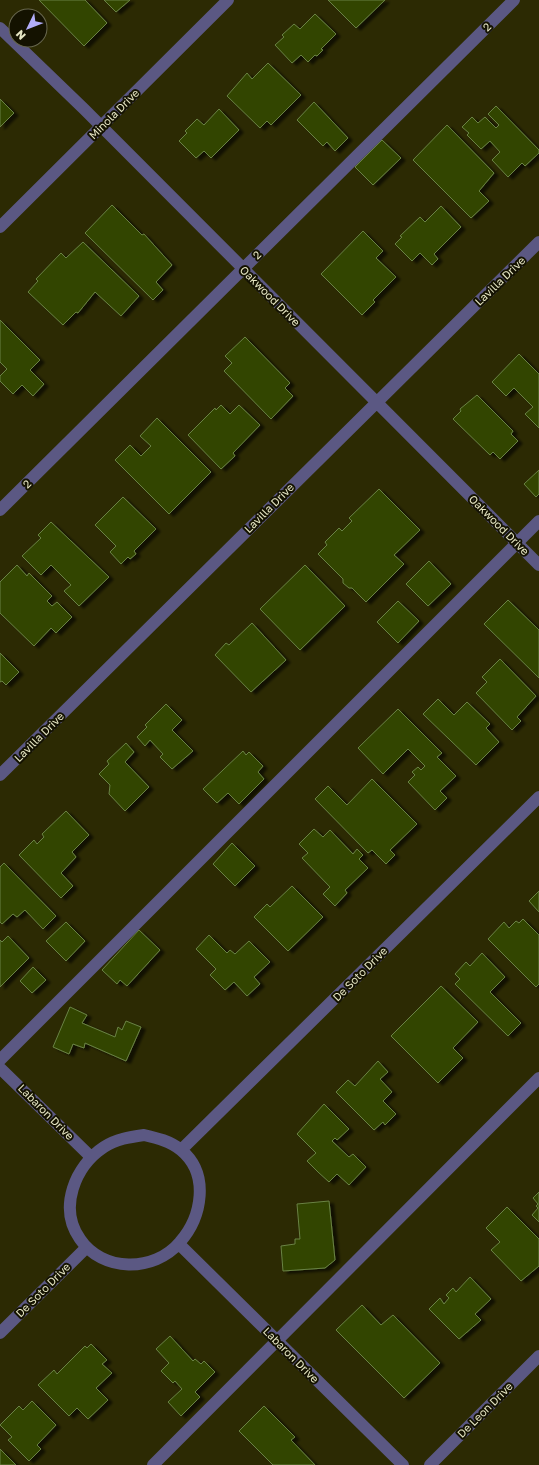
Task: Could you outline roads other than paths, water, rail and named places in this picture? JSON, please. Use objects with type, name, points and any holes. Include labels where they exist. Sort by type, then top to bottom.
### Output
[{"type":"street","name":"Minola Drive","points":[[0,227],[228,0]]},
{"type":"street","name":"2","points":[[0,510],[514,0]]},
{"type":"street","name":"Oakwood Drive","points":[[0,28],[102,127],[539,565]]},
{"type":"street","name":"Lavilla Drive","points":[[0,776],[539,242]]},
{"type":"street","points":[[0,1060],[539,521]]},
{"type":"street","name":"De Soto Drive","points":[[181,1150],[539,797]]},
{"type":"street","name":"Labaron Drive","points":[[0,1068],[91,1157]]},
{"type":"street","points":[[153,1465],[539,1078]]},
{"type":"street","points":[[144,1135],[161,1139],[181,1150],[194,1166],[198,1179],[200,1197],[195,1218],[190,1229],[179,1244],[163,1256],[136,1264],[110,1262],[94,1255],[86,1248],[76,1234],[71,1220],[70,1200],[72,1189],[81,1170],[91,1157],[104,1146],[119,1139],[144,1135]]},
{"type":"street","name":"Labaron Drive","points":[[179,1244],[403,1465]]},
{"type":"street","name":"De Soto Drive","points":[[0,1333],[86,1248]]},
{"type":"street","name":"De Leon Drive","points":[[430,1465],[539,1356]]}]
